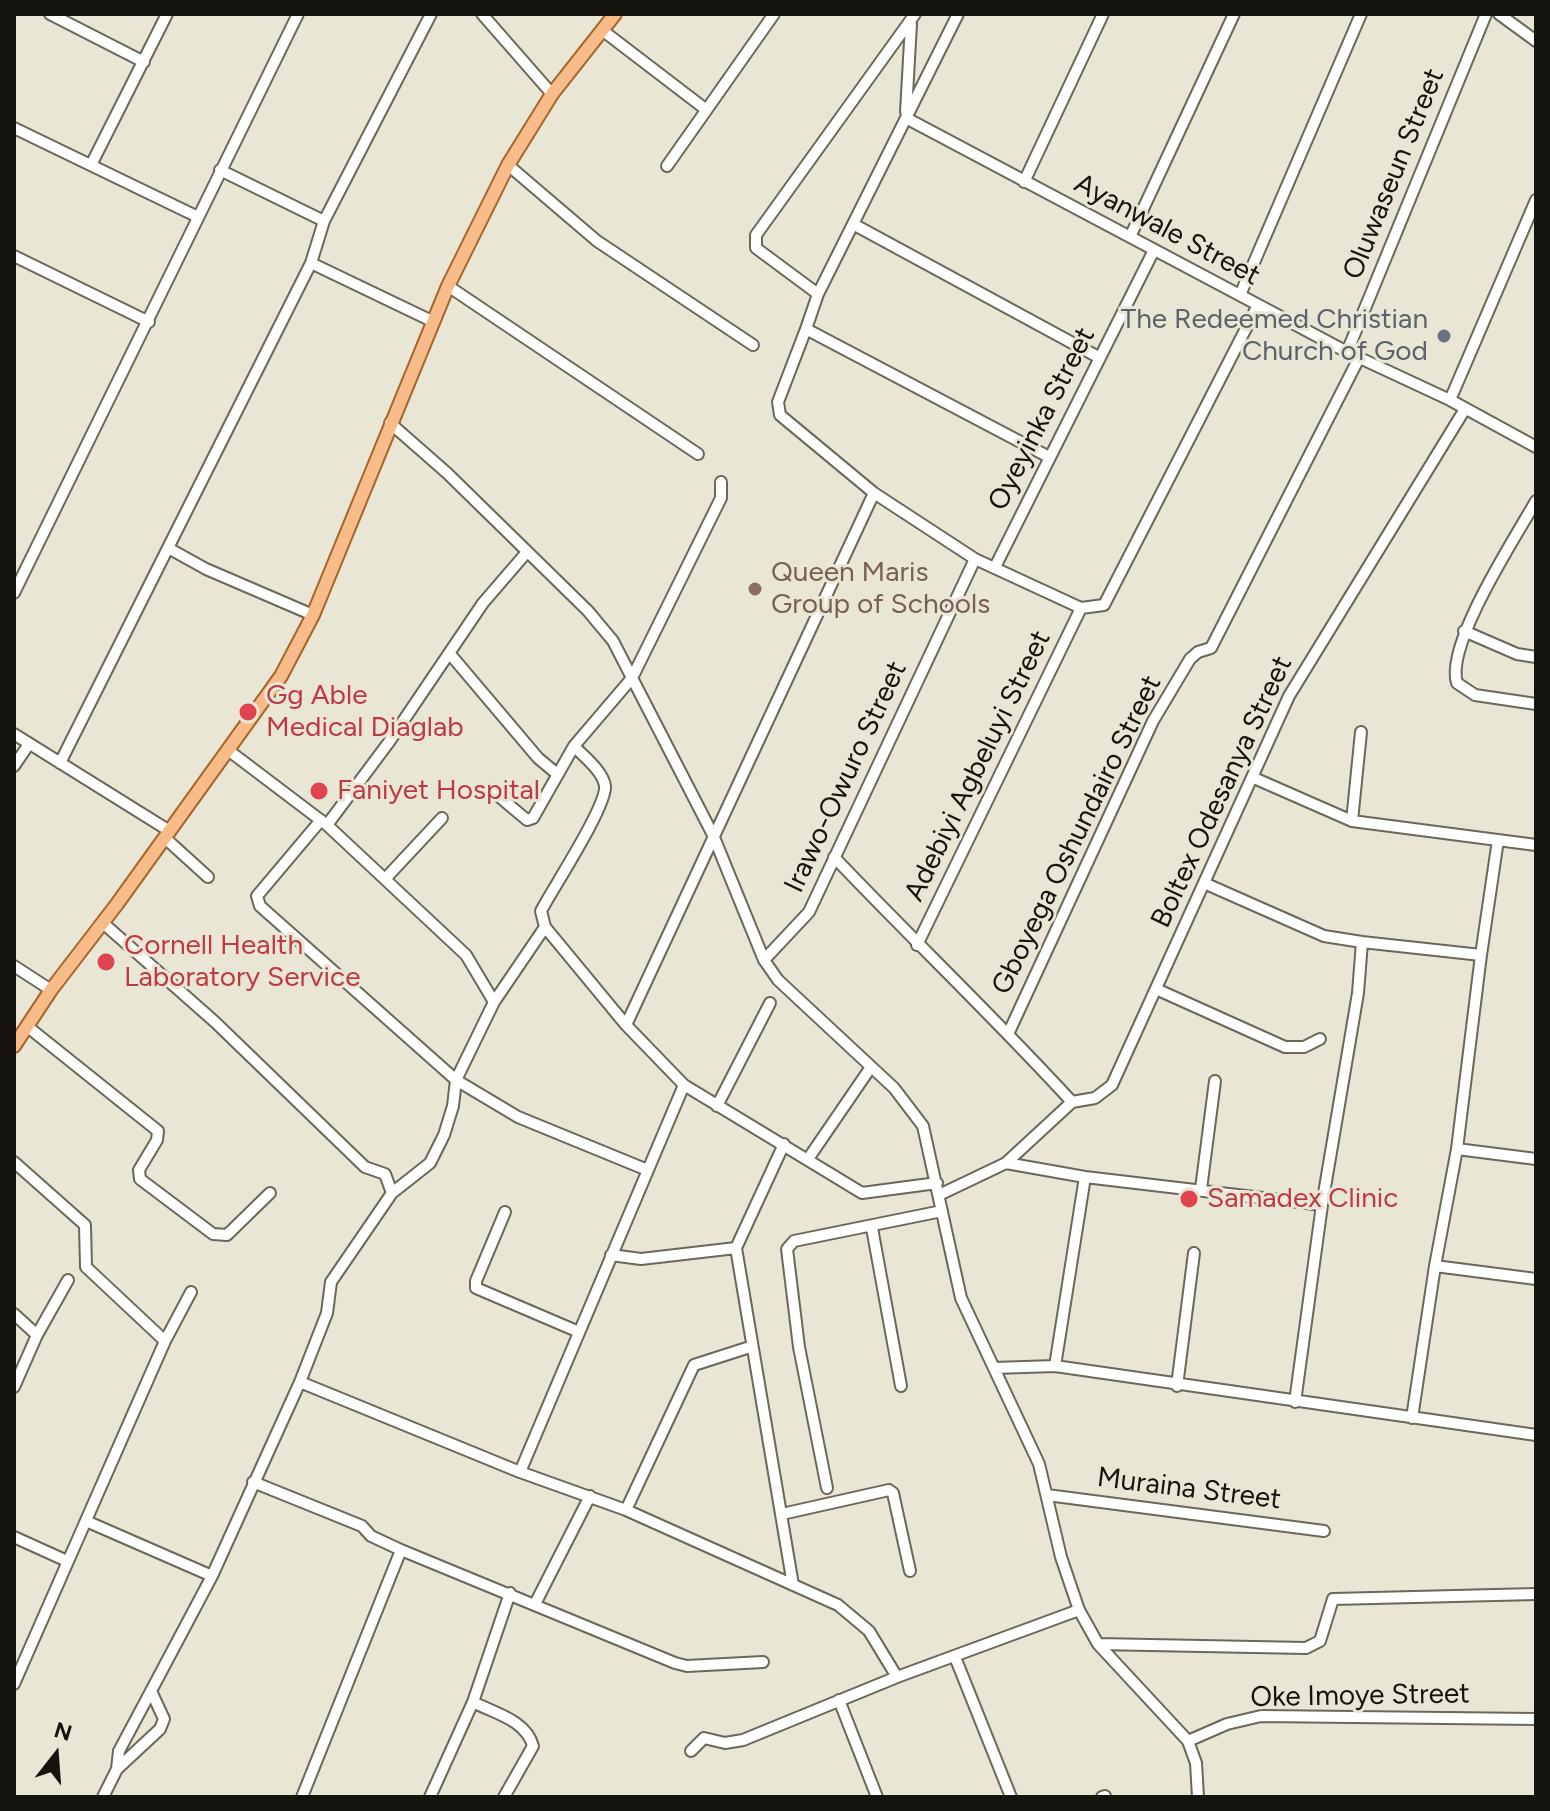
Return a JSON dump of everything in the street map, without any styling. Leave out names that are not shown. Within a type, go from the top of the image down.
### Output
[{"type":"main road","points":[[14,1046],[51,990],[281,676],[313,615],[448,286],[508,165],[552,94],[615,14]]},
{"type":"street","points":[[50,14],[144,62]]},
{"type":"street","points":[[91,165],[167,14]]},
{"type":"street","points":[[16,586],[149,322],[298,14]]},
{"type":"street","points":[[60,763],[311,263],[324,221],[431,14]]},
{"type":"street","points":[[482,14],[552,94]]},
{"type":"street","points":[[667,166],[704,108],[774,14]]},
{"type":"street","points":[[958,14],[818,294],[778,402],[780,415],[874,493],[975,559],[1081,608],[1104,605],[1258,305]]},
{"type":"street","points":[[1024,182],[1103,14]]},
{"type":"street","points":[[1130,237],[1234,14]]},
{"type":"street","points":[[1240,295],[1361,14]]},
{"type":"street","name":"Oluwaseun Street","points":[[1347,352],[1486,14]]},
{"type":"street","points":[[1499,14],[1536,41]]},
{"type":"street","points":[[906,118],[913,18]]},
{"type":"street","points":[[818,294],[756,248],[756,235],[913,18]]},
{"type":"street","points":[[602,30],[704,108]]},
{"type":"street","name":"Ayanwale Street","points":[[906,118],[1347,352],[1450,400],[1536,447]]},
{"type":"street","points":[[14,128],[198,217]]},
{"type":"street","points":[[508,165],[597,241],[753,345]]},
{"type":"street","points":[[220,170],[324,221]]},
{"type":"street","points":[[1450,400],[1536,200]]},
{"type":"street","points":[[853,224],[1100,358]]},
{"type":"street","name":"Oyeyinka Street","points":[[995,567],[1154,250]]},
{"type":"street","points":[[14,256],[149,322]]},
{"type":"street","points":[[311,263],[434,322]]},
{"type":"street","points":[[448,286],[698,454]]},
{"type":"street","points":[[806,329],[1049,457]]},
{"type":"street","name":"Gboyega Oshundairo Street","points":[[1009,1032],[1153,721],[1190,659],[1198,652],[1211,648],[1359,358]]},
{"type":"street","name":"Boltex Odesanya Street","points":[[1072,1102],[1095,1098],[1112,1085],[1289,696],[1465,409]]},
{"type":"street","points":[[390,423],[588,611],[613,641],[713,835],[764,960],[778,980],[910,1106],[923,1126],[961,1298],[1039,1464],[1061,1557],[1079,1610],[1098,1644],[1188,1741],[1196,1763],[1198,1797]]},
{"type":"street","points":[[490,789],[527,820],[538,813],[556,773],[574,746],[632,678],[721,498],[721,482]]},
{"type":"street","points":[[626,1025],[713,835],[785,690],[874,493]]},
{"type":"street","points":[[1536,501],[1464,631],[1454,665],[1457,683],[1475,695],[1536,704]]},
{"type":"street","points":[[170,549],[206,569],[313,615]]},
{"type":"street","points":[[527,552],[483,603],[450,654],[324,823],[257,896],[258,903],[456,1080],[508,1112],[645,1169]]},
{"type":"street","name":"Irawo-Owuro Street","points":[[764,960],[809,912],[975,559]]},
{"type":"street","name":"Adebiyi Agbeluyi Street","points":[[917,945],[1081,608]]},
{"type":"street","points":[[1464,631],[1517,654],[1536,657]]},
{"type":"street","points":[[450,654],[538,758],[556,773]]},
{"type":"street","points":[[1352,821],[1361,732]]},
{"type":"street","points":[[14,734],[166,834],[208,877]]},
{"type":"street","points":[[14,766],[29,744]]},
{"type":"street","points":[[574,746],[602,778],[605,792],[580,845],[541,911],[545,927],[626,1025],[684,1085],[867,1195],[938,1189],[1006,1163],[1072,1102],[1009,1032],[917,945],[834,857]]},
{"type":"street","points":[[228,750],[324,823],[466,955],[494,1002]]},
{"type":"street","points":[[1254,778],[1352,821],[1536,845]]},
{"type":"street","points":[[385,879],[442,818]]},
{"type":"street","points":[[1412,1418],[1457,1149],[1498,840]]},
{"type":"street","points":[[1204,883],[1324,936],[1481,955]]},
{"type":"street","points":[[103,923],[215,1022],[365,1167],[385,1174],[392,1193]]},
{"type":"street","points":[[103,1797],[117,1769],[119,1751],[212,1576],[300,1382],[327,1313],[331,1282],[392,1193],[430,1163],[449,1120],[456,1080],[494,1002],[545,927]]},
{"type":"street","points":[[1295,1402],[1322,1205],[1358,993],[1362,942]]},
{"type":"street","points":[[14,966],[51,990]]},
{"type":"street","points":[[1156,989],[1285,1047],[1304,1047],[1320,1039]]},
{"type":"street","points":[[717,1106],[770,1003]]},
{"type":"street","points":[[28,1027],[158,1131],[157,1140],[139,1170],[140,1179],[213,1234],[227,1235],[270,1193]]},
{"type":"street","points":[[808,1159],[871,1067]]},
{"type":"street","points":[[1201,1189],[1215,1081]]},
{"type":"street","points":[[520,1472],[645,1169],[684,1085]]},
{"type":"street","points":[[784,1144],[736,1248],[750,1347],[793,1585]]},
{"type":"street","points":[[1457,1149],[1536,1159]]},
{"type":"street","points":[[14,1162],[85,1225],[86,1267],[165,1341]]},
{"type":"street","points":[[1006,1163],[1085,1177],[1322,1205]]},
{"type":"street","points":[[1055,1366],[1085,1177]]},
{"type":"street","points":[[827,1488],[799,1347],[787,1249],[794,1241],[872,1228],[942,1211]]},
{"type":"street","points":[[505,1212],[476,1281],[476,1288],[579,1332]]},
{"type":"street","points":[[872,1228],[901,1386]]},
{"type":"street","points":[[611,1255],[641,1259],[736,1248]]},
{"type":"street","points":[[1177,1386],[1194,1253]]},
{"type":"street","points":[[1435,1266],[1536,1279]]},
{"type":"street","points":[[14,1387],[37,1335],[68,1280]]},
{"type":"street","points":[[14,1684],[165,1341],[191,1292]]},
{"type":"street","points":[[14,1314],[37,1335]]},
{"type":"street","points":[[626,1510],[694,1365],[750,1347]]},
{"type":"street","points":[[994,1368],[1055,1366],[1177,1386],[1536,1435]]},
{"type":"street","points":[[300,1382],[520,1472],[626,1510],[793,1585],[855,1617],[869,1631],[897,1677]]},
{"type":"street","points":[[253,1482],[362,1526],[371,1536],[401,1550],[675,1663],[687,1666],[763,1662]]},
{"type":"street","points":[[782,1514],[889,1490],[893,1493],[910,1571]]},
{"type":"street","name":"Muraina Street","points":[[1047,1495],[1324,1531]]},
{"type":"street","points":[[535,1604],[590,1496]]},
{"type":"street","points":[[86,1521],[212,1576]]},
{"type":"street","points":[[14,1537],[67,1561]]},
{"type":"street","points":[[302,1797],[401,1550]]},
{"type":"street","points":[[430,1797],[473,1702],[510,1593]]},
{"type":"street","points":[[1098,1644],[1306,1648],[1320,1641],[1333,1599],[1536,1594]]},
{"type":"street","points":[[691,1751],[704,1738],[733,1743],[897,1677],[1079,1610]]},
{"type":"street","points":[[955,1657],[1011,1797]]},
{"type":"street","points":[[117,1769],[160,1729],[164,1719],[151,1691]]},
{"type":"street","points":[[839,1700],[877,1797]]},
{"type":"street","points":[[473,1702],[523,1727],[530,1736],[533,1746],[504,1797]]},
{"type":"street","name":"Oke Imoye Street","points":[[1188,1741],[1227,1724],[1261,1716],[1536,1719]]},
{"type":"place","name":"The Redeemed Christian Church of God","points":[[1444,336]]},
{"type":"place","name":"Queen Maris Group of Schools","points":[[755,589]]},
{"type":"place","name":"Gg Able Medical Diaglab","points":[[248,712]]},
{"type":"place","name":"Faniyet Hospital","points":[[319,791]]},
{"type":"place","name":"Cornell Health Laboratory Service","points":[[106,962]]},
{"type":"place","name":"Samadex Clinic","points":[[1189,1199]]}]
